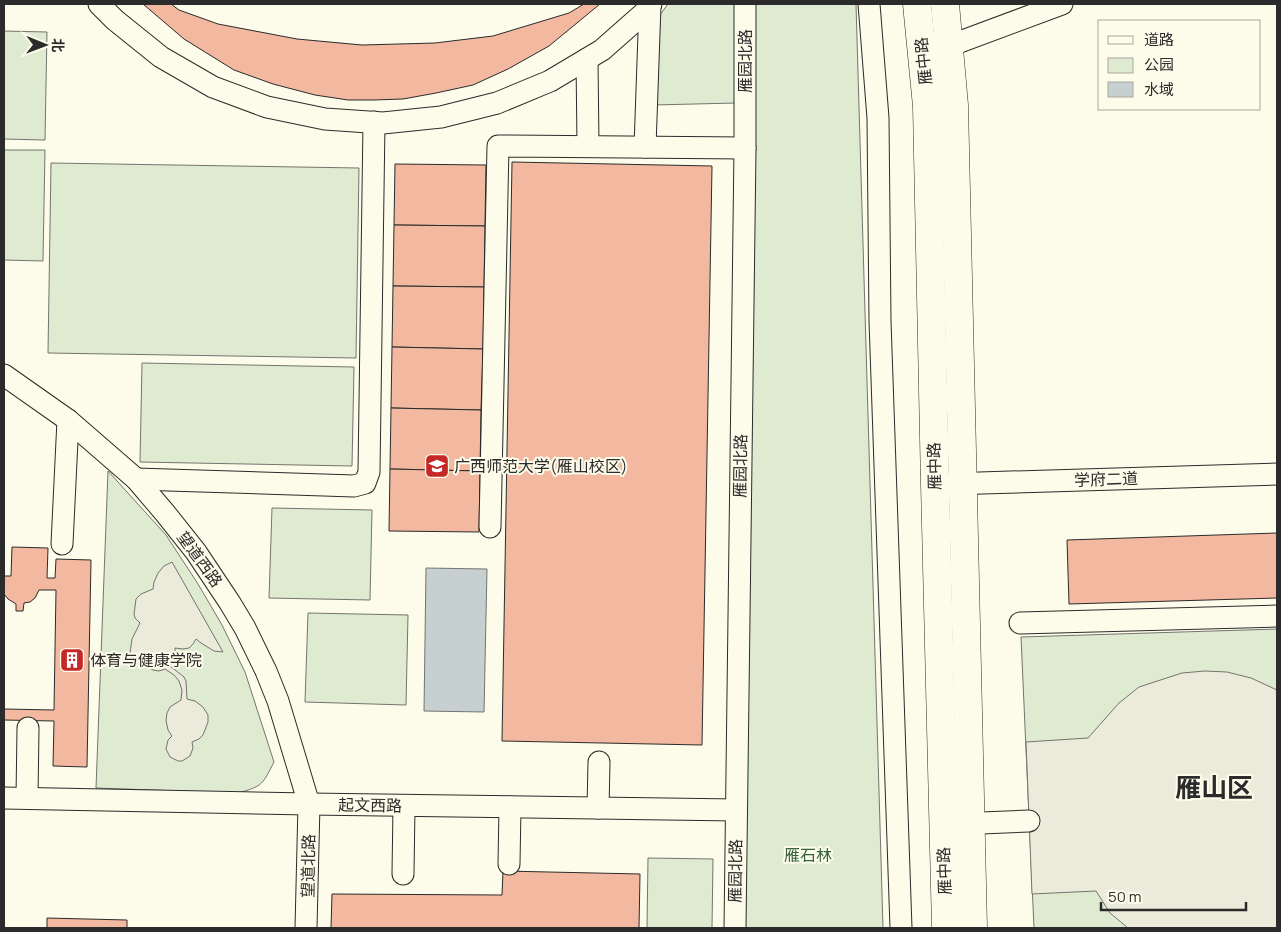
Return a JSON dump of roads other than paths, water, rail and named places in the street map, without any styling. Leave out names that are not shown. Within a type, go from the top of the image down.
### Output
[{"type":"main road","name":"雁中路","points":[[917,4],[927,106],[946,928]]},
{"type":"main road","name":"雁中路","points":[[945,4],[954,104],[973,928]]},
{"type":"street","points":[[99,4],[115,20],[160,56],[213,87],[266,107],[325,119],[374,122],[441,117],[497,103],[550,81],[602,50],[644,13],[651,4]]},
{"type":"street","points":[[645,147],[651,4]]},
{"type":"street","name":"雁园北路","points":[[735,928],[745,148],[745,4]]},
{"type":"street","points":[[869,4],[878,118],[880,321],[902,928]]},
{"type":"street","points":[[922,51],[949,46],[1062,4]]},
{"type":"street","points":[[587,59],[588,146]]},
{"type":"street","points":[[136,479],[354,486],[365,483],[369,472],[374,122]]},
{"type":"street","points":[[490,526],[498,146],[745,148]]},
{"type":"street","name":"望道西路","points":[[4,375],[68,420],[136,479],[196,552],[245,628],[266,671],[278,701],[309,804]]},
{"type":"street","points":[[62,544],[68,420]]},
{"type":"street","name":"学府二道","points":[[935,484],[1277,474]]},
{"type":"street","points":[[1020,623],[1277,616]]},
{"type":"street","points":[[27,798],[28,728]]},
{"type":"street","points":[[598,808],[599,762]]},
{"type":"street","name":"起文西路","points":[[4,798],[736,810]]},
{"type":"street","name":"望道北路","points":[[306,928],[309,804]]},
{"type":"street","points":[[403,874],[404,806]]},
{"type":"street","points":[[509,864],[510,807]]},
{"type":"street","points":[[943,824],[1029,821]]},
{"type":"water","points":[[426,568],[487,569],[484,712],[424,711]]},
{"type":"place","name":"广西师范大学(雁山校区)","points":[[437,466]]},
{"type":"place","name":"体育与健康学院","points":[[72,660]]},
{"type":"district","name":"雁山区","points":[[1214,787]]},
{"type":"park label","name":"雁石林","points":[[808,855]]}]
